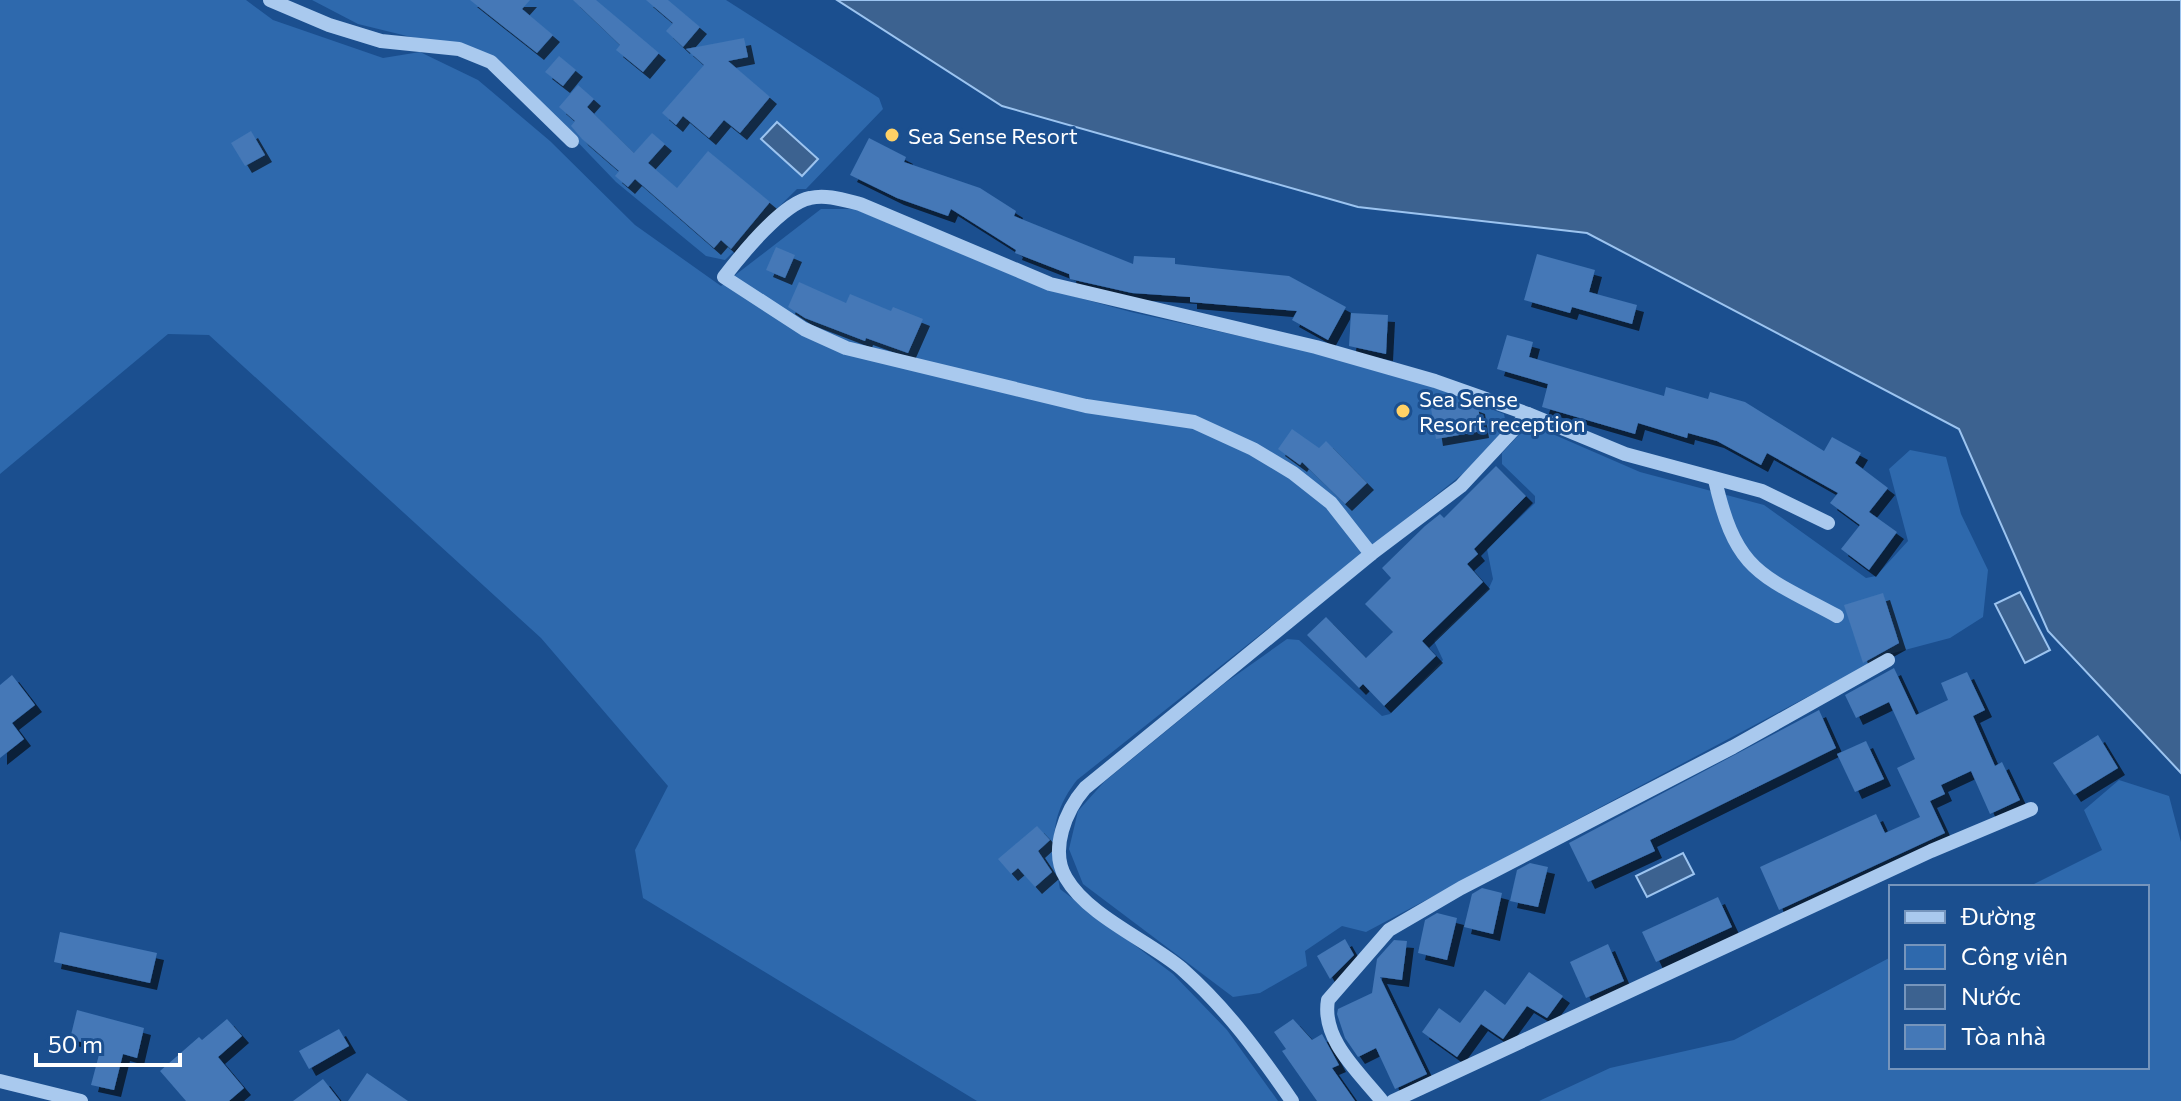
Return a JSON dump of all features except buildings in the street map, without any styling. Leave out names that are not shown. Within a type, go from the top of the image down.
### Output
[{"type":"street","points":[[270,0],[329,25],[381,41],[459,49],[491,62],[572,141]]},
{"type":"street","points":[[1371,554],[1331,503],[1293,473],[1253,449],[1194,422],[1086,406],[846,348],[804,329],[724,277],[757,235],[808,198],[834,198],[860,204],[1050,284],[1316,347],[1435,381],[1528,414],[1625,454],[1762,491],[1828,523]]},
{"type":"street","points":[[1292,1101],[1241,1028],[1181,969],[1078,894],[1064,876],[1060,853],[1070,805],[1085,788],[1371,554],[1478,471],[1528,414]]},
{"type":"street","points":[[1715,480],[1728,531],[1749,562],[1765,577],[1837,616]]},
{"type":"street","points":[[1382,1101],[1334,1040],[1327,1008],[1328,1000],[1362,965],[1375,941],[1461,888],[1733,747],[1888,660]]},
{"type":"street","points":[[1393,1101],[1902,864],[2031,809]]},
{"type":"street","points":[[0,1081],[81,1101]]},
{"type":"green space","points":[[0,0],[246,0],[273,20],[383,58],[420,52],[478,80],[550,141],[635,225],[721,286],[821,209],[855,209],[1043,288],[1131,312],[1312,352],[1433,387],[1504,414],[1507,428],[1479,461],[1077,780],[1057,819],[1054,845],[1060,889],[1173,974],[1227,1030],[1278,1101],[977,1101],[643,898],[635,850],[668,786],[541,638],[209,335],[168,334],[0,474]]},
{"type":"green space","points":[[312,0],[726,0],[879,98],[883,109],[806,189],[797,189],[725,260],[706,256],[616,182],[542,105],[468,51],[358,24]]},
{"type":"green space","points":[[1526,427],[1541,429],[1640,472],[1764,505],[1866,578],[1876,576],[1908,541],[1889,469],[1910,450],[1946,457],[1961,514],[1988,570],[1983,617],[1950,638],[1886,655],[1366,932],[1342,926],[1305,951],[1307,966],[1260,993],[1233,997],[1083,884],[1069,849],[1078,811],[1104,782],[1225,683],[1287,639],[1299,640],[1382,716],[1390,714],[1443,660],[1434,641],[1489,588],[1493,579],[1487,549],[1535,503],[1535,496],[1502,464],[1502,453]]},
{"type":"green space","points":[[2119,780],[2169,796],[2181,842],[2181,1101],[1539,1101],[1610,1068],[1734,1040],[1889,958],[1889,1069],[2149,1069],[2149,885],[2032,885],[2102,850],[2084,810]]},
{"type":"water","points":[[837,0],[2181,0],[2181,773],[2048,631],[1959,429],[1587,233],[1358,207],[1002,106]]},
{"type":"water","points":[[777,122],[818,159],[802,176],[761,139]]},
{"type":"water","points":[[2020,592],[2050,650],[2025,663],[1995,604]]},
{"type":"water","points":[[1683,853],[1694,874],[1647,897],[1636,876]]},
{"type":"place","name":"Sea Sense Resort","points":[[892,135]]},
{"type":"place","name":"Sea Sense Resort reception","points":[[1403,411]]}]
